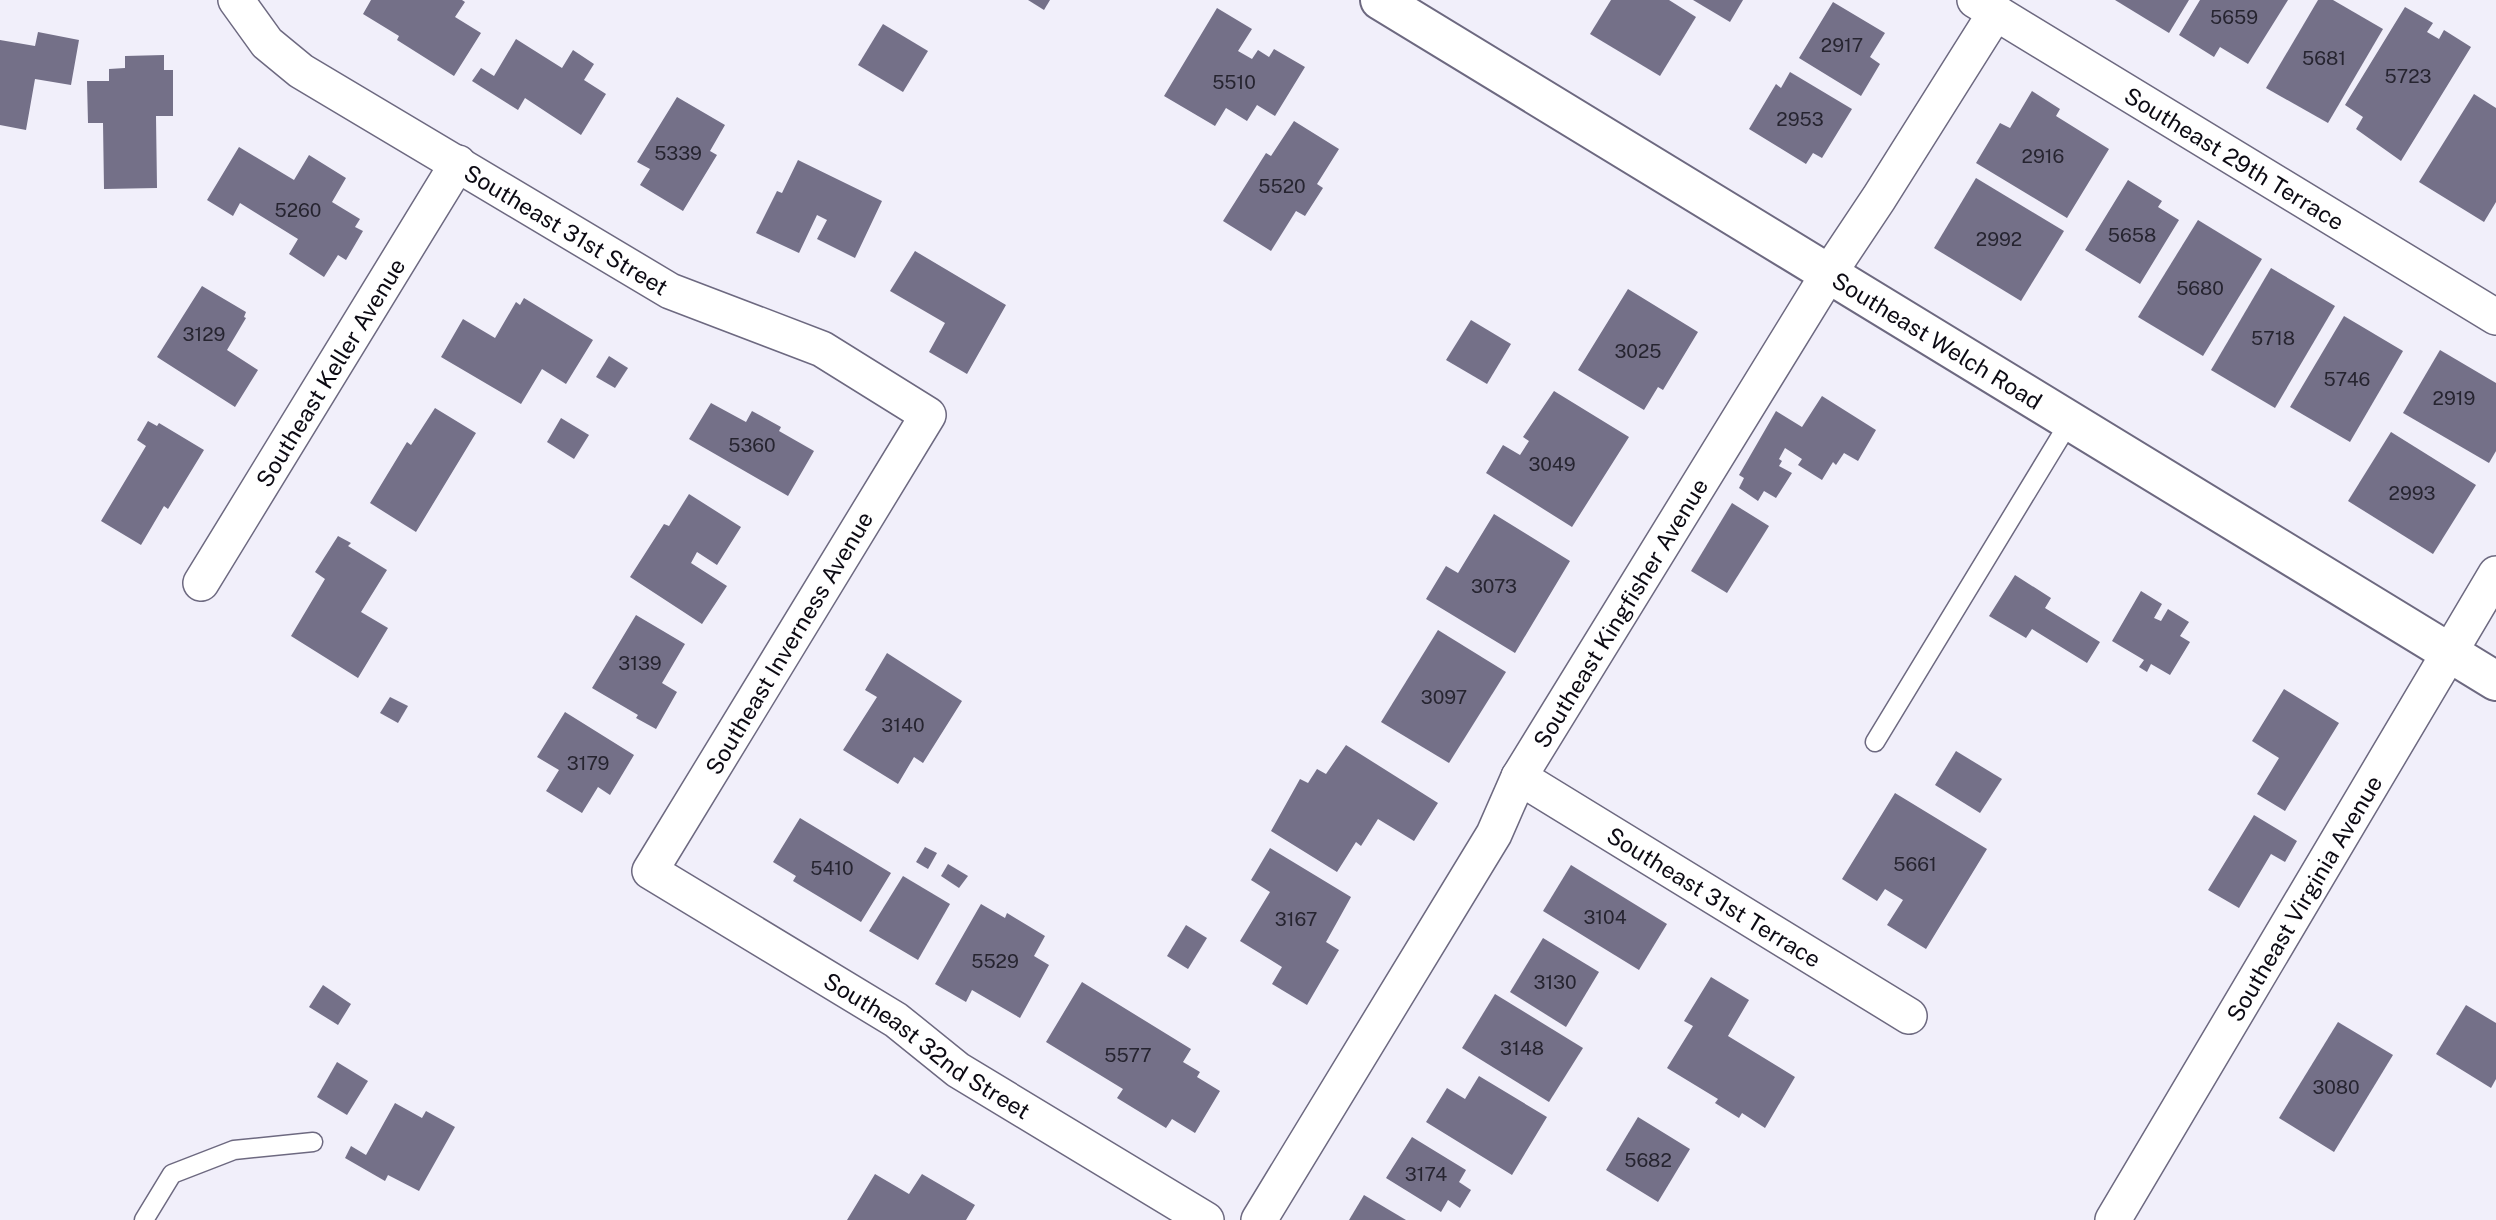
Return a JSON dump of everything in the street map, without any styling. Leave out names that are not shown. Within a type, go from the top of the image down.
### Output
[{"type":"street","name":"Southeast 31st Street","points":[[236,0],[267,43],[301,71],[670,291],[822,349],[928,415]]},
{"type":"street","name":"Southeast Welch Road","points":[[1380,0],[2496,681]]},
{"type":"street","name":"Southeast Kingfisher Avenue","points":[[1259,1220],[1494,834],[1519,777],[1829,274],[1879,198],[1986,6]]},
{"type":"street","name":"Southeast 29th Terrace","points":[[1986,6],[2496,317]]},
{"type":"street","name":"Southeast Keller Avenue","points":[[201,583],[458,163]]},
{"type":"street","name":"Southeast Inverness Avenue","points":[[650,871],[928,415]]},
{"type":"street","name":"Southeast Virginia Avenue","points":[[2113,1220],[2496,574]]},
{"type":"street","name":"Southeast 31st Terrace","points":[[1519,777],[1909,1016]]},
{"type":"street","name":"Southeast 32nd Street","points":[[650,871],[896,1020],[958,1070],[1206,1220]]},
{"type":"lane","points":[[1875,741],[2070,421]]},
{"type":"lane","points":[[144,1220],[172,1174],[234,1150],[313,1142]]},
{"type":"building","points":[[371,0],[462,0],[465,2],[455,17],[481,33],[454,76],[397,40],[399,36],[363,14]]},
{"type":"building","points":[[1028,0],[1050,0],[1044,10]]},
{"type":"building","points":[[1611,0],[1669,0],[1696,17],[1660,76],[1590,34]]},
{"type":"building","points":[[1693,0],[1743,0],[1730,22]]},
{"type":"building","points":[[2115,0],[2189,0],[2169,33]]},
{"type":"building","points":[[2200,0],[2288,0],[2248,64],[2220,47],[2214,57],[2179,35]]},
{"type":"building","points":[[2318,0],[2333,0],[2383,29],[2328,123],[2266,88]]},
{"type":"building","points":[[1833,2],[1885,33],[1870,57],[1880,64],[1861,96],[1799,58]]},
{"type":"building","points":[[2405,7],[2433,23],[2427,32],[2439,39],[2444,30],[2471,47],[2401,161],[2356,129],[2363,117],[2345,105]]},
{"type":"building","points":[[1217,8],[1252,29],[1238,51],[1252,59],[1258,50],[1269,57],[1274,49],[1305,67],[1275,116],[1257,105],[1247,121],[1226,108],[1215,126],[1164,96]]},
{"type":"building","points":[[883,24],[928,51],[903,92],[858,65]]},
{"type":"building","points":[[38,32],[79,40],[71,85],[35,79],[26,130],[0,125],[0,40],[35,46]]},
{"type":"building","points":[[516,39],[562,68],[573,50],[594,64],[584,80],[606,94],[581,135],[525,98],[518,110],[472,81],[481,68],[494,76]]},
{"type":"building","points":[[164,55],[164,70],[173,70],[173,116],[156,116],[157,188],[104,189],[103,123],[88,123],[87,81],[109,81],[109,69],[125,68],[125,56]]},
{"type":"building","points":[[1790,72],[1852,109],[1822,158],[1813,153],[1806,164],[1749,129],[1776,84],[1781,88]]},
{"type":"building","points":[[2032,91],[2060,109],[2056,116],[2109,149],[2067,218],[1976,163],[2000,123],[2010,128]]},
{"type":"building","points":[[2474,94],[2496,108],[2496,202],[2484,222],[2419,182]]},
{"type":"building","points":[[677,97],[725,125],[710,151],[717,155],[683,211],[640,185],[650,169],[637,162]]},
{"type":"building","points":[[1294,121],[1339,149],[1317,184],[1323,188],[1305,216],[1296,211],[1271,251],[1223,221],[1266,153],[1271,156]]},
{"type":"building","points":[[239,147],[294,180],[309,155],[346,178],[332,202],[360,219],[355,227],[363,231],[346,260],[338,255],[324,277],[289,254],[298,239],[240,203],[233,216],[207,200]]},
{"type":"building","points":[[798,160],[882,201],[855,258],[817,239],[827,220],[817,215],[799,253],[756,233],[777,191],[782,193]]},
{"type":"building","points":[[1976,178],[2064,231],[2021,301],[1934,248]]},
{"type":"building","points":[[2128,180],[2162,201],[2158,207],[2179,220],[2140,284],[2085,250]]},
{"type":"building","points":[[2198,220],[2262,259],[2203,356],[2138,317]]},
{"type":"building","points":[[915,251],[1006,305],[967,374],[929,352],[945,323],[890,291]]},
{"type":"building","points":[[2271,268],[2335,306],[2275,408],[2211,370]]},
{"type":"building","points":[[202,286],[246,312],[246,318],[227,350],[258,370],[235,407],[157,357]]},
{"type":"building","points":[[1628,289],[1698,332],[1663,390],[1658,387],[1644,410],[1578,370]]},
{"type":"building","points":[[524,298],[593,340],[566,384],[542,369],[521,404],[441,357],[463,319],[495,338],[516,302],[520,305]]},
{"type":"building","points":[[2344,316],[2403,351],[2350,442],[2290,407]]},
{"type":"building","points":[[1471,320],[1511,344],[1487,384],[1446,360]]},
{"type":"building","points":[[2440,350],[2496,383],[2496,451],[2489,463],[2403,413]]},
{"type":"building","points":[[609,356],[628,368],[615,388],[596,377]]},
{"type":"building","points":[[1554,391],[1629,437],[1572,527],[1486,473],[1503,445],[1520,455],[1529,441],[1523,437]]},
{"type":"building","points":[[1822,396],[1876,430],[1858,461],[1844,453],[1836,465],[1833,462],[1822,480],[1798,465],[1802,459],[1785,448],[1779,459],[1782,461],[1779,466],[1792,473],[1776,498],[1764,491],[1758,501],[1739,488],[1744,478],[1739,475],[1776,411],[1802,427]]},
{"type":"building","points":[[711,403],[746,422],[752,411],[781,427],[779,431],[814,451],[788,496],[689,439]]},
{"type":"building","points":[[435,408],[476,433],[416,532],[370,503],[407,442],[411,445]]},
{"type":"building","points":[[561,418],[589,435],[574,459],[547,442]]},
{"type":"building","points":[[148,421],[157,426],[159,423],[204,450],[168,509],[164,506],[141,545],[101,521],[146,446],[137,440]]},
{"type":"building","points":[[2391,432],[2476,485],[2433,554],[2348,501]]},
{"type":"building","points":[[689,494],[741,527],[717,565],[697,552],[691,563],[727,586],[702,624],[630,577],[664,524],[669,526]]},
{"type":"building","points":[[1732,503],[1769,526],[1727,593],[1691,571]]},
{"type":"building","points":[[1494,514],[1570,561],[1515,653],[1426,599],[1446,566],[1458,573]]},
{"type":"building","points":[[338,536],[351,543],[348,546],[387,570],[361,612],[388,628],[358,678],[291,636],[325,579],[315,572]]},
{"type":"building","points":[[2015,575],[2051,598],[2045,608],[2100,642],[2087,663],[2032,629],[2026,638],[1989,616]]},
{"type":"building","points":[[2141,591],[2162,604],[2154,618],[2161,621],[2168,609],[2189,622],[2180,636],[2190,642],[2170,675],[2151,664],[2147,672],[2139,667],[2144,660],[2112,641]]},
{"type":"building","points":[[636,615],[685,644],[662,683],[677,692],[656,729],[592,688]]},
{"type":"building","points":[[1438,630],[1506,672],[1449,763],[1381,722]]},
{"type":"building","points":[[887,653],[962,701],[923,763],[914,757],[898,784],[843,750],[877,697],[865,690]]},
{"type":"building","points":[[2284,689],[2339,723],[2285,811],[2257,794],[2279,758],[2252,741]]},
{"type":"building","points":[[390,697],[408,706],[398,723],[380,713]]},
{"type":"building","points":[[565,712],[634,755],[610,795],[598,787],[582,813],[546,791],[559,770],[537,757]]},
{"type":"building","points":[[1346,745],[1438,803],[1414,841],[1378,819],[1361,846],[1356,842],[1337,872],[1271,831],[1300,779],[1308,783],[1317,769],[1326,774]]},
{"type":"building","points":[[1956,751],[2002,779],[1980,813],[1935,785]]},
{"type":"building","points":[[1895,793],[1987,849],[1926,949],[1887,925],[1903,900],[1885,889],[1877,901],[1842,879]]},
{"type":"building","points":[[2254,815],[2297,841],[2285,862],[2271,854],[2239,908],[2208,890]]},
{"type":"building","points":[[800,818],[891,873],[861,922],[793,881],[796,876],[773,862]]},
{"type":"building","points":[[925,847],[937,853],[928,869],[916,862]]},
{"type":"building","points":[[1270,848],[1351,897],[1326,942],[1339,950],[1307,1005],[1272,984],[1282,967],[1240,941],[1270,892],[1251,880]]},
{"type":"building","points":[[948,864],[968,876],[959,888],[941,876]]},
{"type":"building","points":[[1571,865],[1667,924],[1639,970],[1543,911]]},
{"type":"building","points":[[903,876],[950,904],[918,960],[869,931]]},
{"type":"building","points":[[981,904],[1005,918],[1007,913],[1045,936],[1034,956],[1049,965],[1020,1018],[972,990],[966,1002],[935,984]]},
{"type":"building","points":[[1186,925],[1207,938],[1188,969],[1167,956]]},
{"type":"building","points":[[1543,938],[1599,972],[1566,1027],[1510,992]]},
{"type":"building","points":[[1711,977],[1749,1000],[1728,1036],[1795,1077],[1765,1128],[1742,1113],[1739,1118],[1715,1103],[1718,1099],[1667,1068],[1693,1026],[1684,1021]]},
{"type":"building","points":[[1082,982],[1191,1049],[1183,1062],[1200,1072],[1197,1077],[1220,1091],[1195,1133],[1172,1119],[1166,1128],[1117,1098],[1123,1089],[1046,1042]]},
{"type":"building","points":[[323,985],[351,1004],[338,1025],[309,1007]]},
{"type":"building","points":[[1495,994],[1583,1048],[1549,1102],[1462,1048]]},
{"type":"building","points":[[2466,1005],[2496,1023],[2496,1079],[2491,1088],[2436,1054]]},
{"type":"building","points":[[2338,1022],[2393,1055],[2334,1152],[2279,1118]]},
{"type":"building","points":[[337,1062],[368,1081],[347,1115],[317,1097]]},
{"type":"building","points":[[1479,1076],[1547,1117],[1512,1175],[1426,1122],[1447,1088],[1465,1099]]},
{"type":"building","points":[[395,1103],[422,1118],[426,1111],[455,1127],[419,1191],[388,1175],[385,1181],[345,1158],[351,1146],[366,1155]]},
{"type":"building","points":[[1638,1117],[1690,1149],[1658,1202],[1606,1170]]},
{"type":"building","points":[[1412,1137],[1466,1170],[1459,1182],[1471,1190],[1460,1208],[1448,1200],[1441,1212],[1386,1178]]},
{"type":"building","points":[[875,1174],[909,1194],[922,1174],[975,1205],[966,1220],[847,1220]]},
{"type":"building","points":[[1364,1195],[1406,1220],[1349,1220]]}]
